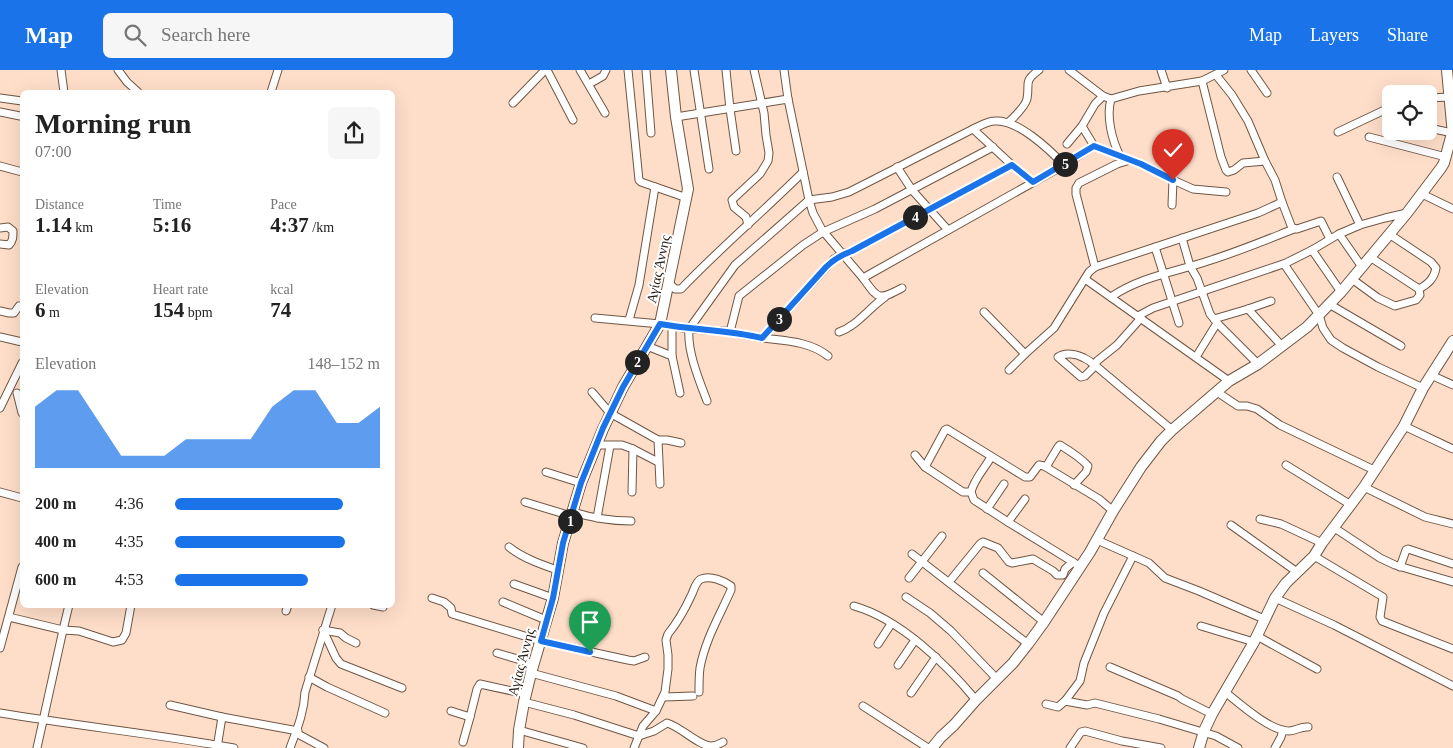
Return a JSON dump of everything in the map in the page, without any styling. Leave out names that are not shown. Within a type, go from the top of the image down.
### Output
[{"type":"street","points":[[61,70],[64,90]]},
{"type":"street","points":[[118,70],[136,90]]},
{"type":"street","points":[[272,90],[278,70]]},
{"type":"street","points":[[513,103],[546,70],[573,120]]},
{"type":"street","points":[[580,70],[605,113]]},
{"type":"street","points":[[589,84],[603,76],[606,70]]},
{"type":"street","points":[[628,70],[638,177],[641,182],[687,198]]},
{"type":"street","points":[[646,70],[651,133]]},
{"type":"street","name":"Αγίας Άννης","points":[[518,748],[519,730],[525,698],[553,598],[563,543],[581,483],[610,413],[635,365],[660,324],[669,284],[687,198],[688,181],[676,117],[670,70]]},
{"type":"street","points":[[694,70],[709,169]]},
{"type":"street","points":[[726,70],[736,151]]},
{"type":"street","points":[[748,225],[746,217],[734,207],[732,202],[760,174],[768,161],[770,153],[754,70]]},
{"type":"street","points":[[1009,122],[1026,103],[1028,82],[1040,70]]},
{"type":"street","points":[[1069,70],[1103,96],[1111,99],[1202,81],[1224,70]]},
{"type":"street","points":[[1161,70],[1167,88]]},
{"type":"street","points":[[1251,70],[1267,93]]},
{"type":"street","points":[[932,748],[1013,663],[1028,644],[1044,622],[1077,564],[1097,540],[1113,511],[1151,452],[1172,430],[1229,381],[1258,364],[1307,327],[1341,292],[1422,194],[1441,168],[1453,134],[1447,70]]},
{"type":"street","points":[[785,71],[788,99],[803,172],[816,221],[823,232],[877,295],[885,297]]},
{"type":"street","points":[[1216,75],[1232,95],[1248,121],[1275,180],[1292,228],[1294,229]]},
{"type":"street","points":[[1202,81],[1226,170],[1228,172],[1234,170],[1243,163],[1266,161]]},
{"type":"street","points":[[1067,144],[1082,126],[1095,104],[1103,96]]},
{"type":"street","points":[[1437,98],[1450,97]]},
{"type":"street","points":[[0,98],[20,101]]},
{"type":"street","points":[[676,117],[788,99]]},
{"type":"street","points":[[1111,99],[1109,112],[1111,130],[1120,156]]},
{"type":"street","points":[[1338,132],[1382,111]]},
{"type":"street","points":[[0,112],[20,116]]},
{"type":"street","points":[[707,401],[692,353],[689,329],[736,265],[809,200],[832,197],[849,192],[897,166],[992,120],[1009,122],[1043,145],[1064,165]]},
{"type":"street","points":[[1082,126],[1094,146],[1141,164],[1192,190],[1226,192]]},
{"type":"street","points":[[973,129],[1033,182]]},
{"type":"street","points":[[1437,130],[1453,134]]},
{"type":"street","points":[[1369,137],[1446,156]]},
{"type":"street","points":[[863,278],[979,214],[1094,146]]},
{"type":"street","points":[[730,332],[739,296],[803,245],[823,232],[875,209],[993,147]]},
{"type":"street","points":[[1095,267],[1078,205],[1076,188],[1079,182],[1130,160]]},
{"type":"street","points":[[762,338],[834,259],[1012,165]]},
{"type":"street","points":[[0,166],[20,171]]},
{"type":"street","points":[[897,166],[912,190],[948,230]]},
{"type":"street","points":[[669,284],[675,289],[681,289],[775,201],[803,172]]},
{"type":"street","points":[[1337,177],[1360,225]]},
{"type":"street","points":[[1172,205],[1173,180]]},
{"type":"street","points":[[629,320],[639,284],[655,188]]},
{"type":"street","points":[[1422,194],[1453,209]]},
{"type":"street","points":[[1009,370],[1054,328],[1089,272],[1095,267],[1258,213],[1282,202]]},
{"type":"street","points":[[1172,430],[1095,366],[1083,357],[1063,354],[1058,356],[1081,377],[1085,376],[1095,366],[1101,357],[1122,340],[1140,317],[1153,308],[1284,264],[1339,234],[1360,225],[1407,213]]},
{"type":"street","points":[[1111,297],[1129,286],[1208,261],[1320,220],[1330,239]]},
{"type":"street","points":[[0,228],[8,227],[12,231],[13,237],[9,245],[0,244]]},
{"type":"street","points":[[1339,234],[1362,266]]},
{"type":"street","points":[[1389,234],[1431,262],[1436,268],[1431,281],[1418,289]]},
{"type":"street","points":[[1182,238],[1190,266],[1197,278],[1210,314],[1258,364]]},
{"type":"street","points":[[1155,247],[1179,323]]},
{"type":"street","points":[[1312,250],[1341,292]]},
{"type":"street","points":[[1352,279],[1378,298],[1395,306],[1416,300],[1420,294],[1418,289],[1370,257]]},
{"type":"street","points":[[1284,264],[1319,315],[1323,328],[1331,340],[1378,367],[1423,388]]},
{"type":"street","points":[[1086,278],[1229,381]]},
{"type":"street","points":[[839,332],[851,327],[885,297],[902,288]]},
{"type":"street","points":[[1196,357],[1216,321],[1271,300]]},
{"type":"street","points":[[1329,304],[1401,346]]},
{"type":"street","points":[[0,311],[9,314],[14,313],[19,306]]},
{"type":"street","points":[[1248,309],[1282,346]]},
{"type":"street","points":[[984,312],[1025,354]]},
{"type":"street","points":[[595,318],[629,320],[689,329],[730,332],[808,345],[828,356]]},
{"type":"street","points":[[672,326],[672,356],[680,393]]},
{"type":"street","points":[[0,337],[20,342]]},
{"type":"street","points":[[1199,748],[1212,714],[1256,639],[1264,619],[1281,588],[1314,556],[1333,527],[1364,487],[1404,426],[1431,375],[1450,354],[1453,341]]},
{"type":"street","points":[[647,346],[672,356]]},
{"type":"street","points":[[0,408],[20,367]]},
{"type":"street","points":[[1431,375],[1453,385]]},
{"type":"street","points":[[8,392],[20,393]]},
{"type":"street","points":[[592,392],[610,413],[658,440],[681,443]]},
{"type":"street","points":[[1217,392],[1238,406],[1247,406],[1256,410],[1280,425],[1374,470]]},
{"type":"street","points":[[1404,426],[1453,449]]},
{"type":"street","points":[[925,467],[947,429],[1025,477],[1030,477],[1039,465],[1046,467],[1098,499],[1113,511]]},
{"type":"street","points":[[658,440],[660,484]]},
{"type":"street","points":[[596,445],[622,445],[658,462]]},
{"type":"street","points":[[596,518],[610,446]]},
{"type":"street","points":[[1046,467],[1058,447],[1065,448],[1088,466],[1086,472],[1074,485]]},
{"type":"street","points":[[632,492],[633,449]]},
{"type":"street","points":[[915,455],[925,467],[963,492],[971,492]]},
{"type":"street","points":[[991,457],[974,484],[971,492],[974,500],[1077,564]]},
{"type":"street","points":[[1286,466],[1351,505]]},
{"type":"street","points":[[546,472],[581,483]]},
{"type":"street","points":[[987,508],[1004,484]]},
{"type":"street","points":[[1364,487],[1424,517],[1453,524]]},
{"type":"street","points":[[0,492],[20,497]]},
{"type":"street","points":[[1008,522],[1025,499]]},
{"type":"street","points":[[525,502],[572,514],[614,521],[631,521]]},
{"type":"street","points":[[1260,519],[1281,524],[1322,543]]},
{"type":"street","points":[[1231,525],[1297,572]]},
{"type":"street","points":[[1333,527],[1380,558],[1400,567],[1453,582]]},
{"type":"street","points":[[909,578],[942,536]]},
{"type":"street","points":[[1097,540],[1149,563],[1165,578],[1198,590],[1264,619]]},
{"type":"street","points":[[949,582],[983,542],[998,548],[1012,563],[1031,559],[1036,560],[1057,575],[1063,575],[1065,569],[1077,564]]},
{"type":"street","points":[[509,547],[535,562],[557,570]]},
{"type":"street","points":[[1400,567],[1408,549],[1453,564]]},
{"type":"street","points":[[912,554],[1028,644]]},
{"type":"street","points":[[1046,704],[1058,707],[1066,701],[1080,681],[1084,663],[1099,626],[1133,556]]},
{"type":"street","points":[[1314,556],[1383,597],[1380,617],[1382,621],[1453,649]]},
{"type":"street","points":[[983,573],[1044,622]]},
{"type":"street","points":[[0,648],[20,576]]},
{"type":"street","points":[[634,748],[643,726],[656,711],[664,696],[668,669],[666,637],[700,580],[705,578],[716,579],[732,586],[703,656],[696,694],[664,696]]},
{"type":"street","points":[[514,584],[553,598]]},
{"type":"street","points":[[906,597],[930,613],[950,631],[997,679]]},
{"type":"street","points":[[432,598],[444,602],[451,608],[452,614],[541,641],[628,660],[638,660],[645,657]]},
{"type":"street","points":[[1275,598],[1334,625],[1453,686]]},
{"type":"street","points":[[503,602],[546,620]]},
{"type":"street","points":[[854,606],[868,610],[915,640],[936,657],[976,700]]},
{"type":"street","points":[[37,748],[68,608]]},
{"type":"street","points":[[9,617],[79,632],[113,642],[122,640],[126,633],[130,608]]},
{"type":"street","points":[[290,748],[297,732],[304,707],[305,692],[331,608]]},
{"type":"street","points":[[878,644],[891,624]]},
{"type":"street","points":[[1201,626],[1256,639],[1317,669]]},
{"type":"street","points":[[323,630],[340,633],[356,643]]},
{"type":"street","points":[[323,630],[338,662],[402,688]]},
{"type":"street","points":[[898,665],[915,640]]},
{"type":"street","points":[[497,653],[532,669],[656,711]]},
{"type":"street","points":[[911,693],[936,657]]},
{"type":"street","points":[[1110,667],[1178,696],[1212,714]]},
{"type":"street","points":[[310,677],[327,687],[385,713]]},
{"type":"street","points":[[463,742],[480,684],[639,736],[654,732],[667,723],[708,746],[714,746],[722,742]]},
{"type":"street","points":[[1225,692],[1269,725],[1288,731],[1308,727]]},
{"type":"street","points":[[1066,701],[1087,705],[1095,703],[1204,731],[1238,748]]},
{"type":"street","points":[[170,705],[297,732],[324,748]]},
{"type":"street","points":[[863,706],[928,748]]},
{"type":"street","points":[[451,712],[470,717]]},
{"type":"street","points":[[0,713],[234,748]]},
{"type":"street","points":[[217,746],[222,717]]},
{"type":"street","points":[[519,730],[583,748]]},
{"type":"street","points":[[1275,748],[1283,730]]},
{"type":"street","points":[[1070,748],[1081,732],[1084,731],[1161,748]]},
{"type":"route","points":[[590,652],[541,641],[553,598],[559,558],[581,483],[603,428],[623,387],[660,324],[689,329],[748,334],[762,338],[834,259],[1012,165],[1033,182],[1094,146],[1141,164],[1173,180]]}]
